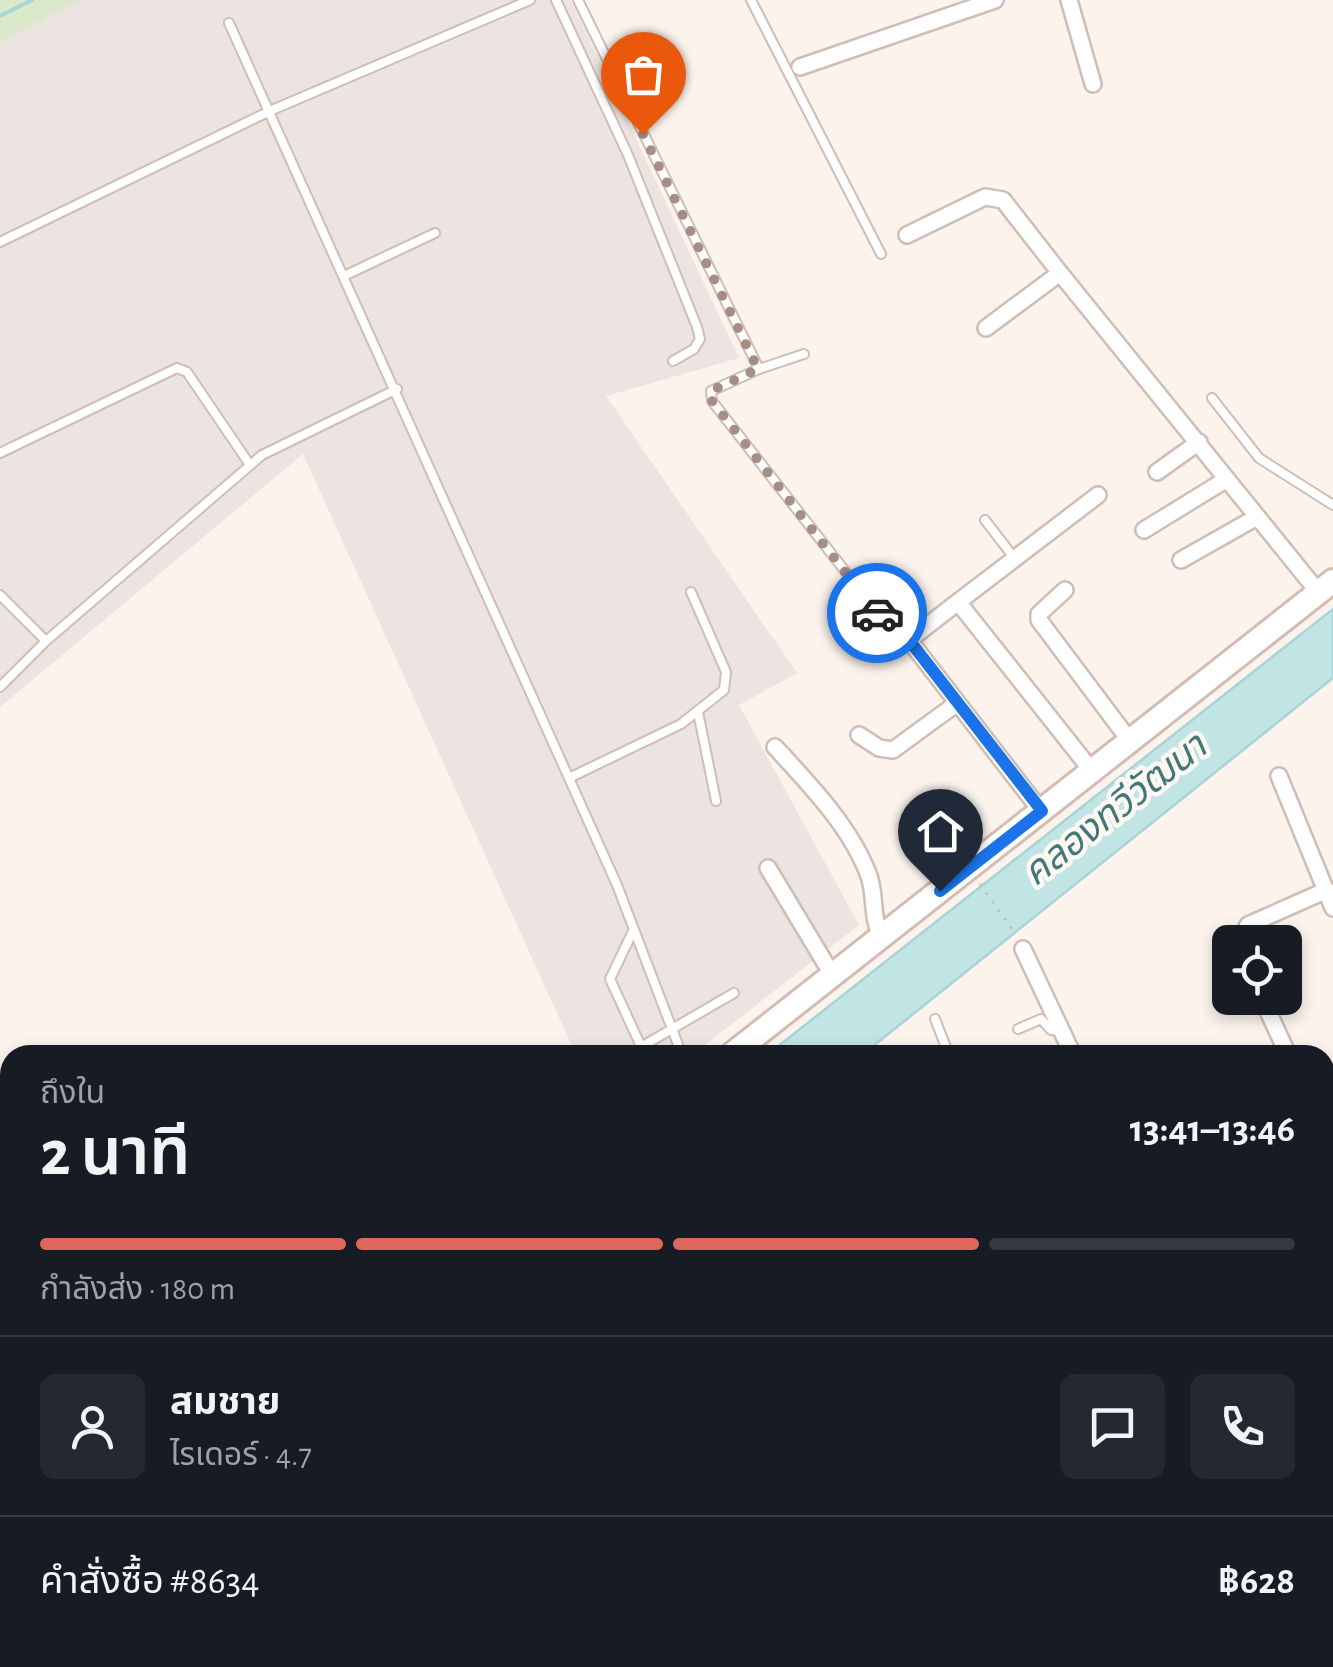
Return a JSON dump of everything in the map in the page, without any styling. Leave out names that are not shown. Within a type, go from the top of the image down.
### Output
[{"type":"main road","points":[[745,1045],[1326,587]]},
{"type":"street","points":[[800,67],[995,0]]},
{"type":"street","points":[[1070,0],[1093,84]]},
{"type":"street","points":[[907,234],[992,196],[1003,200],[1257,517],[1326,587]]},
{"type":"street","points":[[986,328],[1060,273]]},
{"type":"street","points":[[1156,472],[1199,442]]},
{"type":"street","points":[[1144,530],[1228,479]]},
{"type":"street","points":[[1042,811],[909,640],[1098,495]]},
{"type":"street","points":[[1181,560],[1257,517]]},
{"type":"street","points":[[1065,590],[1039,614],[1039,620],[1130,741]]},
{"type":"street","points":[[958,602],[1092,771]]},
{"type":"street","points":[[859,735],[879,748],[893,750],[956,704]]},
{"type":"street","points":[[774,747],[850,841],[868,872],[872,919],[881,938]]},
{"type":"street","points":[[1279,776],[1333,908]]},
{"type":"street","points":[[768,868],[832,976]]},
{"type":"street","points":[[1248,925],[1326,890]]},
{"type":"street","points":[[1022,945],[1068,1045]]},
{"type":"street","points":[[1270,1015],[1283,1045]]},
{"type":"lane","points":[[0,242],[272,110],[530,0]]},
{"type":"lane","points":[[556,0],[628,155],[697,327],[700,339],[694,349],[673,361]]},
{"type":"lane","points":[[578,0],[758,369]]},
{"type":"lane","points":[[752,0],[881,254]]},
{"type":"lane","points":[[229,23],[272,110],[569,778],[635,928],[680,1045]]},
{"type":"lane","points":[[346,275],[435,233]]},
{"type":"lane","points":[[804,354],[716,385],[711,391],[712,401],[880,617],[909,640]]},
{"type":"lane","points":[[0,454],[177,368],[187,372],[250,465]]},
{"type":"lane","points":[[0,687],[46,641],[250,465],[281,443],[397,389]]},
{"type":"lane","points":[[1212,398],[1259,458],[1333,504]]},
{"type":"lane","points":[[986,520],[1015,558]]},
{"type":"lane","points":[[569,778],[698,712],[724,690],[726,672],[691,592]]},
{"type":"lane","points":[[0,595],[46,641]]},
{"type":"lane","points":[[698,712],[716,801]]},
{"type":"lane","points":[[635,928],[610,979],[640,1045]]},
{"type":"lane","points":[[651,1045],[675,1026],[734,993]]},
{"type":"lane","points":[[935,1019],[945,1045]]},
{"type":"lane","points":[[1018,1028],[1041,1019],[1054,1032],[1062,1031]]},
{"type":"path","points":[[979,882],[1022,945]]},
{"type":"shaded area","points":[[81,0],[571,0],[739,358],[606,396],[797,673],[739,705],[859,925],[705,1045],[571,1045],[303,454],[0,707],[0,42]]},
{"type":"green space","points":[[0,0],[81,0],[0,42]]},
{"type":"water","name":"คลองทวีวัฒนา","points":[[1333,609],[1333,678],[874,1045],[780,1045]]},
{"type":"waterway","points":[[0,16],[32,0]]},
{"type":"way so far","points":[[643,134],[758,369],[716,385],[711,391],[712,401],[877,613]]},
{"type":"route","points":[[877,613],[897,634],[909,640],[1042,811],[940,891]]}]
